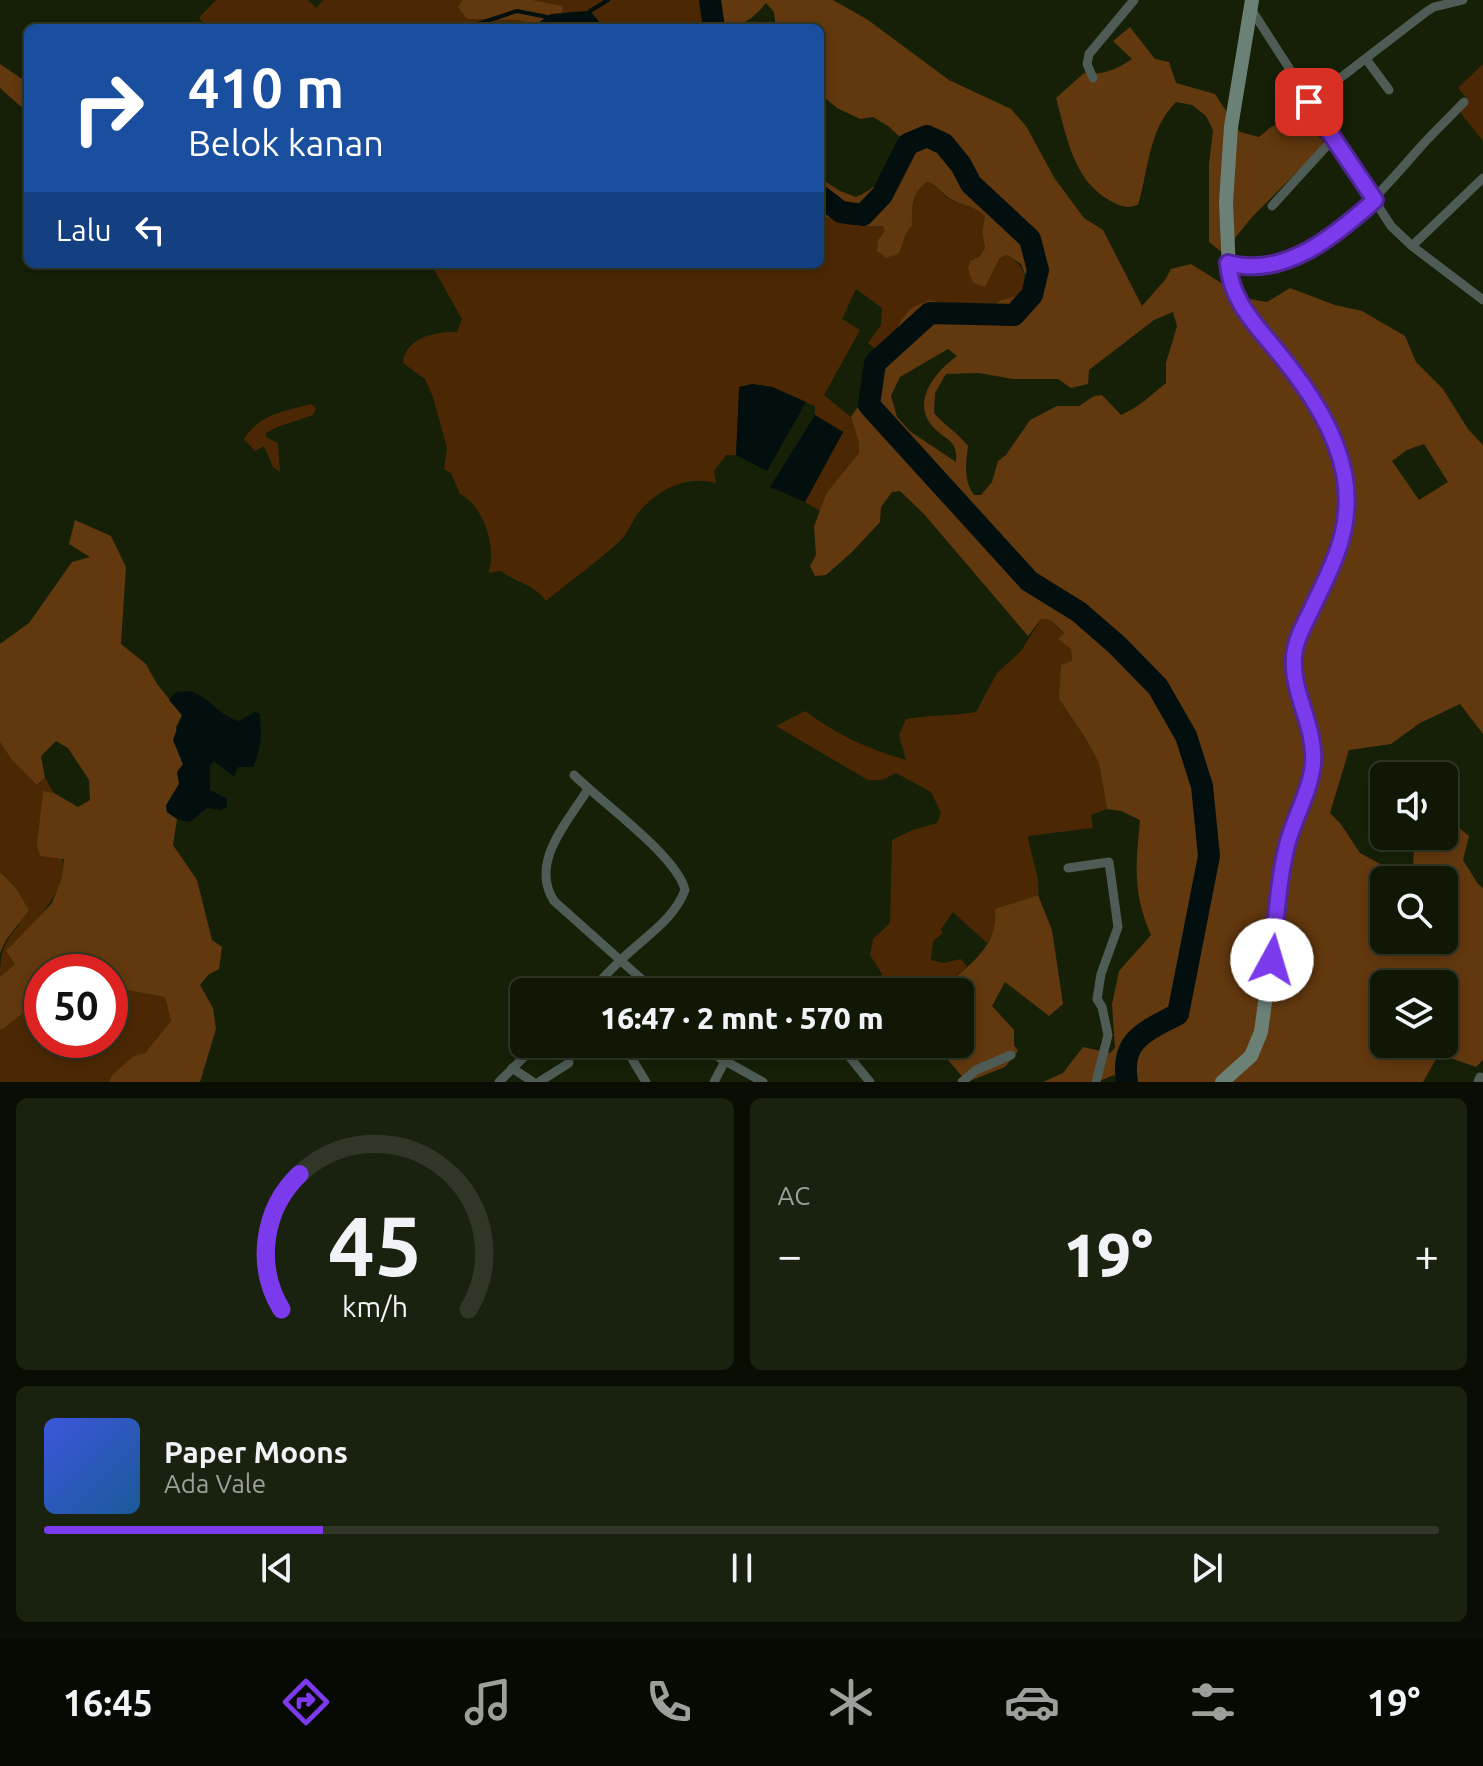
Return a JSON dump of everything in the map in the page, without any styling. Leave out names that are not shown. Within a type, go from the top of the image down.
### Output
[{"type":"main road","points":[[1222,1082],[1251,1056],[1261,1032],[1284,861],[1313,764],[1310,730],[1297,686],[1294,656],[1303,626],[1341,547],[1349,504],[1339,455],[1324,415],[1239,302],[1228,263],[1226,202],[1231,127],[1251,5]]},
{"type":"street","points":[[1093,78],[1087,64],[1089,54],[1134,0]]},
{"type":"street","points":[[1309,102],[1434,7],[1463,0]]},
{"type":"street","points":[[1251,5],[1309,102],[1391,226],[1412,246],[1483,300]]},
{"type":"street","points":[[1366,59],[1389,90]]},
{"type":"street","points":[[1228,263],[1256,268],[1280,263],[1327,239],[1375,200],[1464,102]]},
{"type":"street","points":[[1272,206],[1333,139]]},
{"type":"street","points":[[1412,246],[1483,178]]},
{"type":"street","points":[[574,775],[666,861],[681,877],[685,890],[681,901],[666,920],[604,978]]},
{"type":"street","points":[[588,789],[547,857],[548,891],[554,901],[642,978]]},
{"type":"street","points":[[1068,868],[1109,862],[1114,885],[1118,927],[1101,974],[1097,999],[1102,1007],[1108,1035],[1096,1082]]},
{"type":"street","points":[[962,1082],[976,1070],[1011,1055]]},
{"type":"street","points":[[499,1082],[522,1058]]},
{"type":"street","points":[[631,1058],[646,1082]]},
{"type":"street","points":[[721,1058],[763,1082]]},
{"type":"street","points":[[850,1058],[870,1082]]},
{"type":"street","points":[[714,1082],[725,1061]]},
{"type":"street","points":[[539,1082],[569,1063]]},
{"type":"street","points":[[512,1068],[533,1082]]},
{"type":"shaded area","points":[[216,0],[308,0],[316,8],[323,0],[462,0],[458,7],[467,19],[517,19],[535,24],[205,24],[199,18]]},
{"type":"shaded area","points":[[462,0],[533,0],[563,6],[562,15],[551,14],[537,24],[517,20],[467,19],[458,7]]},
{"type":"shaded area","points":[[533,0],[700,0],[706,9],[704,24],[600,24],[590,11],[562,15],[563,6]]},
{"type":"shaded area","points":[[700,0],[833,0],[868,20],[949,80],[1011,109],[1026,126],[1055,179],[1084,218],[1103,230],[1142,306],[1171,269],[1191,264],[1245,298],[1267,302],[1290,288],[1335,305],[1362,311],[1405,336],[1416,362],[1443,389],[1468,429],[1483,445],[1483,734],[1460,704],[1420,723],[1391,744],[1349,750],[1330,813],[1360,853],[1384,866],[1370,866],[1370,954],[1458,954],[1458,866],[1413,866],[1414,850],[1458,850],[1458,827],[1469,836],[1463,860],[1483,888],[1483,1060],[1476,1067],[1450,1058],[1458,1058],[1458,970],[1370,970],[1370,1058],[1437,1058],[1423,1082],[1118,1082],[1114,1075],[1097,1082],[1043,1082],[1063,1073],[1083,1047],[1110,1053],[1115,1048],[1112,1004],[1119,971],[1151,935],[1138,892],[1140,820],[1121,811],[1107,809],[1099,763],[1059,699],[1061,665],[1072,661],[1071,649],[1058,639],[1064,633],[1051,620],[1041,619],[1028,636],[924,514],[900,491],[892,492],[881,507],[880,522],[826,575],[815,576],[810,566],[816,555],[814,527],[823,502],[828,491],[859,453],[851,417],[857,408],[862,409],[870,364],[877,350],[894,336],[911,308],[930,300],[983,311],[1001,300],[1020,295],[1026,277],[1021,264],[1007,255],[1000,258],[985,287],[973,283],[968,269],[970,261],[980,256],[985,248],[982,232],[985,216],[949,198],[927,182],[915,196],[912,226],[898,254],[886,258],[877,251],[878,240],[885,231],[883,226],[857,226],[835,217],[824,218],[824,181],[856,197],[865,193],[886,173],[900,137],[873,117],[860,119],[837,108],[824,97],[824,24],[776,24],[774,12],[766,3],[752,17],[739,24],[704,24],[706,9]],"holes":[[[1173,312],[1177,326],[1166,363],[1166,383],[1121,415],[1102,395],[1094,396],[1079,406],[1057,406],[1030,420],[1006,455],[998,461],[992,482],[981,495],[974,495],[967,477],[968,446],[934,413],[935,393],[946,374],[979,373],[1013,379],[1058,379],[1071,388],[1088,384],[1089,370],[1154,320]],[[948,349],[957,356],[934,378],[928,388],[924,407],[933,427],[953,445],[956,462],[911,432],[897,417],[891,396],[900,377]],[[1424,444],[1448,482],[1419,500],[1392,461],[1407,450]]]},
{"type":"shaded area","points":[[590,11],[600,24],[537,24],[551,14]]},
{"type":"shaded area","points":[[1130,27],[1155,59],[1169,62],[1176,83],[1215,94],[1240,132],[1259,137],[1271,127],[1301,113],[1325,144],[1252,217],[1223,253],[1209,242],[1209,164],[1213,130],[1206,116],[1192,105],[1176,102],[1160,125],[1138,205],[1120,205],[1097,191],[1087,181],[1073,155],[1056,98],[1084,73],[1110,71],[1132,59],[1113,41]]},
{"type":"shaded area","points":[[0,64],[24,80],[24,109],[0,88]]},
{"type":"shaded area","points":[[1483,64],[1483,141],[1459,111],[1469,101],[1458,88]]},
{"type":"shaded area","points":[[927,182],[934,185],[948,198],[986,216],[982,232],[985,248],[980,256],[970,261],[985,286],[1000,258],[1007,255],[1024,272],[1025,283],[1020,295],[1001,300],[983,311],[930,300],[901,320],[894,336],[877,350],[868,343],[881,325],[882,308],[856,289],[842,319],[860,330],[824,395],[851,417],[859,453],[830,489],[820,511],[805,502],[843,432],[815,415],[815,406],[772,387],[752,384],[739,405],[736,455],[726,455],[714,471],[716,483],[684,483],[655,497],[639,512],[619,542],[546,601],[537,591],[501,571],[488,573],[490,541],[482,517],[460,494],[451,473],[444,469],[447,448],[425,379],[403,363],[409,347],[423,337],[457,332],[462,319],[433,268],[824,268],[824,218],[835,217],[857,226],[883,226],[886,231],[878,240],[889,255],[900,250],[904,233],[912,226],[915,196]]},
{"type":"shaded area","points":[[752,384],[772,387],[806,402],[767,471],[736,455],[739,387]]},
{"type":"shaded area","points":[[311,404],[316,409],[313,415],[266,433],[266,437],[278,443],[280,472],[273,467],[264,446],[255,451],[244,439],[265,419]]},
{"type":"shaded area","points":[[815,415],[843,432],[805,502],[770,487]]},
{"type":"shaded area","points":[[75,520],[111,536],[126,567],[121,644],[146,664],[157,684],[182,715],[176,727],[178,752],[183,764],[179,784],[166,805],[167,812],[177,819],[173,845],[197,880],[212,940],[222,947],[219,969],[208,975],[200,985],[213,1008],[216,1029],[200,1082],[109,1082],[112,1075],[134,1056],[145,1053],[171,1021],[165,997],[128,990],[128,954],[24,954],[24,1013],[0,1028],[0,977],[15,964],[6,951],[52,903],[62,877],[64,859],[40,856],[37,845],[43,791],[54,793],[78,807],[90,800],[89,780],[68,748],[56,741],[41,756],[45,778],[37,785],[11,759],[0,742],[0,644],[29,623],[72,562],[90,557],[69,544]]},
{"type":"shaded area","points":[[1041,619],[1051,620],[1064,634],[1059,639],[1071,649],[1072,661],[1059,699],[1099,763],[1107,809],[1091,815],[1093,828],[1028,836],[1038,880],[1038,895],[996,909],[998,926],[987,943],[953,912],[941,929],[943,933],[933,941],[931,960],[943,963],[961,959],[967,967],[954,978],[879,978],[882,974],[870,955],[873,939],[890,923],[892,840],[937,823],[941,813],[931,792],[896,773],[882,780],[868,780],[776,726],[805,711],[853,740],[906,760],[899,735],[906,719],[976,712],[997,673],[1021,651]]},
{"type":"shaded area","points":[[190,691],[232,719],[239,721],[255,712],[260,714],[261,735],[253,767],[238,767],[234,777],[214,761],[210,766],[210,790],[227,799],[227,807],[221,810],[207,808],[190,822],[177,819],[167,812],[166,806],[179,784],[177,772],[183,764],[173,740],[182,715],[169,700],[176,692]]},
{"type":"shaded area","points":[[0,742],[11,759],[38,785],[45,778],[54,793],[43,792],[43,807],[63,861],[57,890],[39,916],[7,951],[15,964],[0,977],[4,949],[19,925],[15,887],[0,872]]},
{"type":"shaded area","points":[[0,872],[15,887],[29,910],[0,953]]},
{"type":"shaded area","points":[[1038,895],[1052,930],[1063,1004],[1049,1016],[1005,982],[992,1006],[1014,1030],[1014,1045],[1018,1051],[1005,1067],[967,1082],[946,1058],[974,1058],[974,978],[954,978],[986,946],[995,923],[995,909]]},
{"type":"shaded area","points":[[128,990],[165,997],[171,1021],[145,1053],[134,1057],[112,1075],[109,1082],[0,1082],[0,1028],[24,1009],[24,1058],[128,1058]]},
{"type":"waterway","points":[[590,11],[608,0]]},
{"type":"waterway","points":[[710,0],[713,24]]},
{"type":"waterway","points":[[477,24],[517,11],[547,17]]},
{"type":"waterway","points":[[824,199],[841,212],[863,215],[882,195],[908,144],[927,136],[944,144],[971,184],[1030,239],[1038,270],[1032,295],[1014,315],[930,313],[875,363],[869,405],[1029,581],[1079,612],[1158,687],[1186,736],[1202,786],[1209,856],[1178,1014],[1146,1032],[1131,1046],[1127,1056],[1127,1082]]},
{"type":"route","points":[[1272,960],[1284,861],[1313,764],[1310,730],[1297,686],[1294,656],[1303,626],[1341,547],[1349,504],[1339,455],[1324,415],[1239,302],[1228,263],[1256,268],[1280,263],[1327,239],[1375,200],[1309,102]]}]
